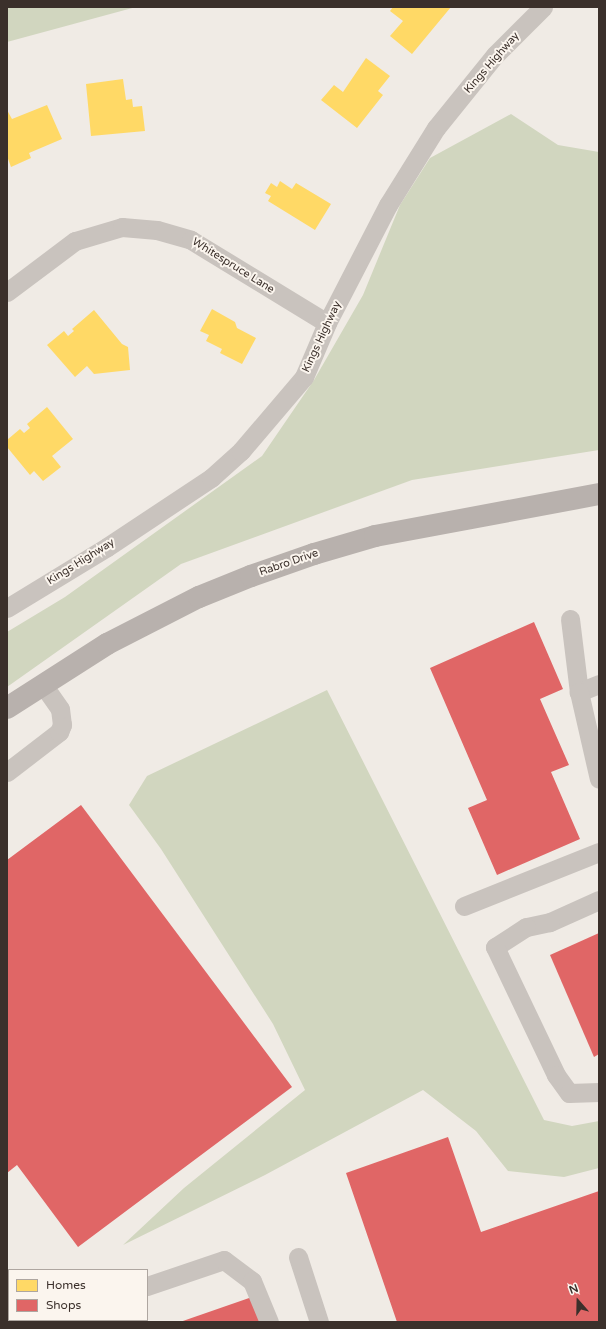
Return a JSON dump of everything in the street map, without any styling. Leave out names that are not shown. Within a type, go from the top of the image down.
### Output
[{"type":"main road","name":"Rabro Drive","points":[[7,708],[108,644],[175,609],[245,578],[314,554],[405,530],[599,494]]},
{"type":"street","name":"Kings Highway","points":[[7,608],[107,547],[211,478],[241,451],[304,377],[327,324],[388,205],[436,128],[495,55],[542,7]]},
{"type":"street","name":"Whitespruce Lane","points":[[7,292],[75,241],[122,227],[143,229],[191,240],[327,324]]},
{"type":"street","points":[[570,619],[579,692],[599,779]]},
{"type":"street","points":[[579,692],[599,684]]},
{"type":"street","points":[[7,772],[59,732],[62,725],[60,708],[43,685]]},
{"type":"street","points":[[464,906],[599,852]]},
{"type":"street","points":[[599,900],[550,922],[526,927],[496,946],[556,1075],[569,1093],[599,1092]]},
{"type":"street","points":[[298,1257],[319,1322]]},
{"type":"street","points":[[148,1286],[224,1260],[252,1281],[269,1322]]},
{"type":"green space","points":[[7,7],[136,7],[7,42]]},
{"type":"green space","points":[[511,114],[558,145],[599,152],[599,450],[412,480],[181,564],[7,687],[7,632],[65,597],[262,456],[314,380],[363,295],[400,205],[430,158]]},
{"type":"green space","points":[[327,690],[544,1120],[572,1126],[599,1121],[599,1168],[564,1177],[508,1171],[476,1131],[423,1090],[265,1175],[123,1245],[184,1188],[305,1090],[273,1024],[161,849],[129,805],[147,776]]},
{"type":"building: Homes","points":[[393,7],[451,7],[412,54],[390,36],[403,21],[390,11]]},
{"type":"building: Homes","points":[[366,58],[390,76],[378,91],[383,95],[357,128],[321,100],[334,85],[343,92]]},
{"type":"building: Homes","points":[[123,79],[126,100],[132,99],[133,107],[142,106],[145,131],[91,136],[86,84]]},
{"type":"building: Homes","points":[[47,105],[62,139],[29,153],[31,158],[11,167],[7,156],[7,110],[12,119]]},
{"type":"building: Homes","points":[[280,181],[292,189],[296,183],[331,204],[315,230],[268,201],[271,196],[265,193],[271,183],[277,187]]},
{"type":"building: Homes","points":[[212,309],[235,322],[237,328],[256,338],[242,364],[220,353],[222,349],[206,341],[209,335],[200,331]]},
{"type":"building: Homes","points":[[94,310],[122,344],[128,347],[130,370],[94,374],[87,366],[75,377],[47,345],[64,331],[68,336],[74,331],[72,329]]},
{"type":"building: Homes","points":[[47,407],[73,439],[52,456],[61,467],[43,481],[34,471],[30,475],[7,447],[7,440],[20,429],[24,433],[30,428],[27,424]]},
{"type":"building: Shops","points":[[534,622],[563,689],[540,699],[569,765],[551,772],[580,839],[497,875],[468,808],[487,800],[430,668]]},
{"type":"building: Shops","points":[[81,805],[292,1087],[78,1247],[17,1165],[7,1173],[7,860]]},
{"type":"building: Shops","points":[[599,933],[599,1054],[594,1057],[550,955]]},
{"type":"building: Shops","points":[[448,1137],[481,1232],[599,1191],[599,1322],[397,1322],[346,1173]]},
{"type":"building: Shops","points":[[252,1297],[260,1322],[180,1322]]}]
